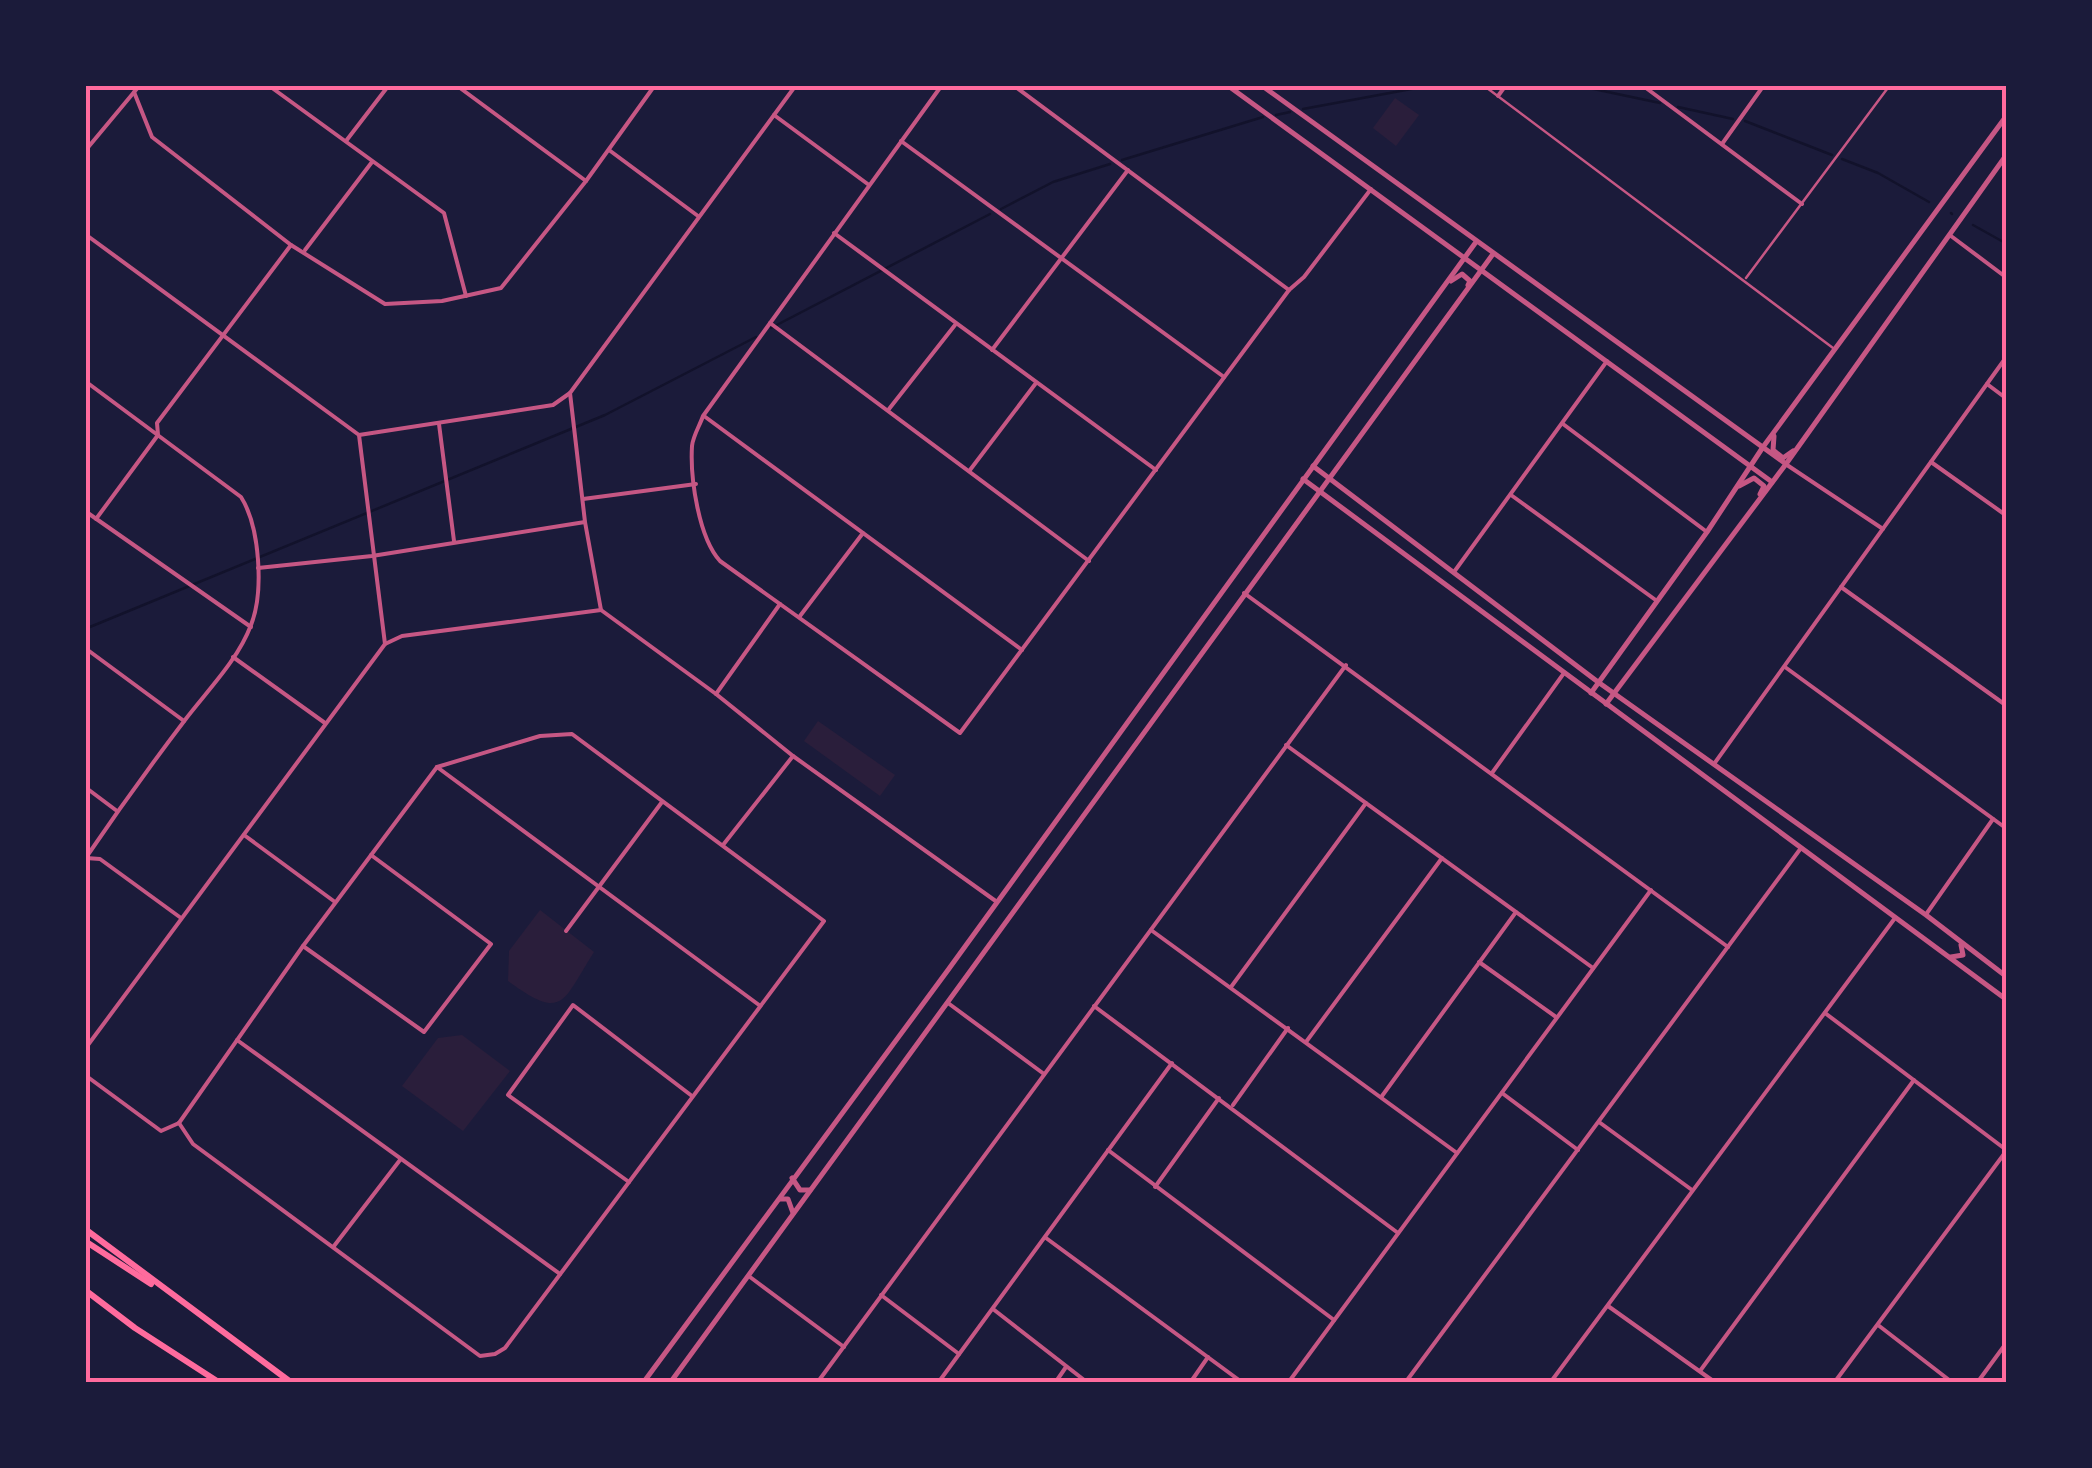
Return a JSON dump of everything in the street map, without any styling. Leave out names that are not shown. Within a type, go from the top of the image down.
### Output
[{"type":"main road","points":[[85,1229],[292,1383]]},
{"type":"main road","points":[[85,1241],[174,1296]]},
{"type":"main road","points":[[85,1288],[135,1328],[220,1383]]},
{"type":"street","points":[[85,151],[140,85]]},
{"type":"street","points":[[268,85],[444,213],[466,296]]},
{"type":"street","points":[[345,142],[389,85]]},
{"type":"street","points":[[456,85],[586,182]]},
{"type":"street","points":[[85,234],[359,435],[553,405],[570,393],[796,85]]},
{"type":"street","points":[[942,85],[703,416],[692,444],[702,532],[708,548],[720,561],[960,733],[1224,377],[1371,190]]},
{"type":"street","points":[[1013,85],[1290,290]]},
{"type":"street","points":[[1227,85],[1772,482]]},
{"type":"street","points":[[1261,85],[1786,464],[1884,528]]},
{"type":"street","points":[[1498,96],[1506,85]]},
{"type":"street","points":[[1642,85],[1802,204]]},
{"type":"street","points":[[1722,144],[1764,85]]},
{"type":"street","points":[[134,92],[152,138],[291,245],[385,304],[466,296],[500,288],[586,182],[652,86]]},
{"type":"street","points":[[774,115],[869,185]]},
{"type":"street","points":[[1591,693],[1707,532],[1750,465],[2007,116]]},
{"type":"street","points":[[901,141],[1224,377]]},
{"type":"street","points":[[610,150],[699,216]]},
{"type":"street","points":[[1606,704],[1786,464],[2007,154]]},
{"type":"street","points":[[303,252],[372,162]]},
{"type":"street","points":[[992,351],[1128,170]]},
{"type":"street","points":[[834,233],[1156,470]]},
{"type":"street","points":[[1950,236],[2007,278]]},
{"type":"street","points":[[643,1383],[1476,242]]},
{"type":"street","points":[[96,519],[158,435],[157,423],[291,245]]},
{"type":"street","points":[[670,1383],[1493,254]]},
{"type":"street","points":[[1444,286],[1462,274],[1467,276],[1470,280],[1463,297]]},
{"type":"street","points":[[770,323],[1090,561]]},
{"type":"street","points":[[889,410],[956,325]]},
{"type":"street","points":[[1714,764],[2007,356]]},
{"type":"street","points":[[1454,572],[1607,361]]},
{"type":"street","points":[[85,381],[240,497],[249,514],[259,598],[250,627],[232,657],[85,858]]},
{"type":"street","points":[[970,470],[1036,383]]},
{"type":"street","points":[[1987,384],[2007,399]]},
{"type":"street","points":[[570,393],[585,522],[601,610],[793,756],[997,902]]},
{"type":"street","points":[[703,416],[1022,650]]},
{"type":"street","points":[[1562,423],[1707,532]]},
{"type":"street","points":[[440,424],[454,541]]},
{"type":"street","points":[[1774,433],[1773,450],[1783,458],[1796,449]]},
{"type":"street","points":[[359,435],[384,644]]},
{"type":"street","points":[[1931,462],[2007,516]]},
{"type":"street","points":[[1313,466],[1598,682],[1926,914],[2007,977]]},
{"type":"street","points":[[1739,486],[1754,478],[1764,486],[1758,502]]},
{"type":"street","points":[[1303,479],[2007,1000]]},
{"type":"street","points":[[583,499],[696,484]]},
{"type":"street","points":[[1511,494],[1657,602]]},
{"type":"street","points":[[1340,507],[1342,497],[1355,497]]},
{"type":"street","points":[[85,511],[250,627]]},
{"type":"street","points":[[258,568],[372,556],[585,522]]},
{"type":"street","points":[[800,616],[864,533]]},
{"type":"street","points":[[1842,587],[2007,706]]},
{"type":"street","points":[[1244,593],[1728,947]]},
{"type":"street","points":[[716,694],[781,603]]},
{"type":"street","points":[[85,1049],[384,644],[402,636],[601,610]]},
{"type":"street","points":[[85,648],[184,721]]},
{"type":"street","points":[[232,657],[325,723]]},
{"type":"street","points":[[1566,674],[1582,678],[1573,660]]},
{"type":"street","points":[[817,1383],[1346,665]]},
{"type":"street","points":[[1784,666],[2007,829]]},
{"type":"street","points":[[1492,773],[1566,674]]},
{"type":"street","points":[[1634,724],[1619,709],[1624,702],[1642,713]]},
{"type":"street","points":[[85,1075],[160,1131],[180,1123],[303,946],[437,767],[540,736],[572,734],[824,921],[505,1348],[495,1354],[480,1356],[193,1144],[180,1123]]},
{"type":"street","points":[[1285,744],[1594,968]]},
{"type":"street","points":[[723,845],[793,756]]},
{"type":"street","points":[[437,767],[760,1006]]},
{"type":"street","points":[[85,787],[117,811]]},
{"type":"street","points":[[566,930],[663,801]]},
{"type":"street","points":[[1231,987],[1366,803]]},
{"type":"street","points":[[1926,914],[1993,819]]},
{"type":"street","points":[[244,835],[335,902]]},
{"type":"street","points":[[1406,1383],[1801,848]]},
{"type":"street","points":[[303,946],[424,1032],[491,944],[371,855]]},
{"type":"street","points":[[85,858],[100,858],[182,919]]},
{"type":"street","points":[[1306,1042],[1442,858]]},
{"type":"street","points":[[1288,1383],[1651,890]]},
{"type":"street","points":[[1382,1096],[1516,912]]},
{"type":"street","points":[[1550,1383],[1895,918]]},
{"type":"street","points":[[1151,930],[1458,1153]]},
{"type":"street","points":[[1940,950],[1961,957],[1964,952],[1957,939]]},
{"type":"street","points":[[1478,962],[1557,1018]]},
{"type":"street","points":[[1983,982],[1977,972],[1980,968],[1995,968]]},
{"type":"street","points":[[948,1003],[1044,1074]]},
{"type":"street","points":[[628,1182],[508,1094],[573,1005],[692,1096]]},
{"type":"street","points":[[1094,1006],[1398,1233]]},
{"type":"street","points":[[1825,1014],[2007,1150],[1834,1383]]},
{"type":"street","points":[[1232,1107],[1288,1028]]},
{"type":"street","points":[[238,1040],[560,1274]]},
{"type":"street","points":[[938,1383],[1172,1063]]},
{"type":"street","points":[[1700,1370],[1914,1080]]},
{"type":"street","points":[[1502,1093],[1578,1150]]},
{"type":"street","points":[[1155,1187],[1218,1098]]},
{"type":"street","points":[[1599,1122],[1692,1190]]},
{"type":"street","points":[[1108,1150],[1334,1320]]},
{"type":"street","points":[[334,1246],[400,1160]]},
{"type":"street","points":[[792,1178],[800,1190],[810,1190]]},
{"type":"street","points":[[776,1201],[788,1199],[793,1206],[792,1216]]},
{"type":"street","points":[[1045,1237],[1243,1383]]},
{"type":"street","points":[[750,1277],[844,1346]]},
{"type":"street","points":[[881,1295],[960,1354]]},
{"type":"street","points":[[1608,1306],[1716,1383]]},
{"type":"street","points":[[993,1309],[1088,1383]]},
{"type":"street","points":[[1878,1325],[1953,1383]]},
{"type":"street","points":[[1977,1383],[2007,1342]]},
{"type":"street","points":[[1190,1383],[1208,1358]]},
{"type":"street","points":[[1055,1383],[1066,1368]]},
{"type":"lane","points":[[1482,85],[1836,350]]},
{"type":"lane","points":[[1745,280],[1890,85]]},
{"type":"shaded area","points":[[1395,98],[1419,115],[1396,146],[1373,128]]},
{"type":"shaded area","points":[[818,721],[895,775],[880,796],[804,741]]},
{"type":"shaded area","points":[[540,910],[594,952],[567,994],[551,1003],[526,994],[508,981],[509,951]]},
{"type":"shaded area","points":[[462,1035],[510,1071],[463,1131],[402,1086],[438,1038]]},
{"type":"waterway","points":[[1303,109],[1433,85]]},
{"type":"waterway","points":[[1495,86],[1500,86]]},
{"type":"waterway","points":[[1512,86],[1589,88],[1660,103]]},
{"type":"waterway","points":[[1678,107],[1733,119]]},
{"type":"waterway","points":[[1276,115],[1290,112]]},
{"type":"waterway","points":[[1122,160],[1263,117]]},
{"type":"waterway","points":[[1745,121],[1832,155]]},
{"type":"waterway","points":[[1842,159],[1878,173],[1929,202]]},
{"type":"waterway","points":[[1001,209],[1053,182],[1110,164]]},
{"type":"waterway","points":[[771,328],[990,214]]},
{"type":"waterway","points":[[1973,225],[2007,244]]},
{"type":"waterway","points":[[85,629],[605,415],[756,337]]}]
